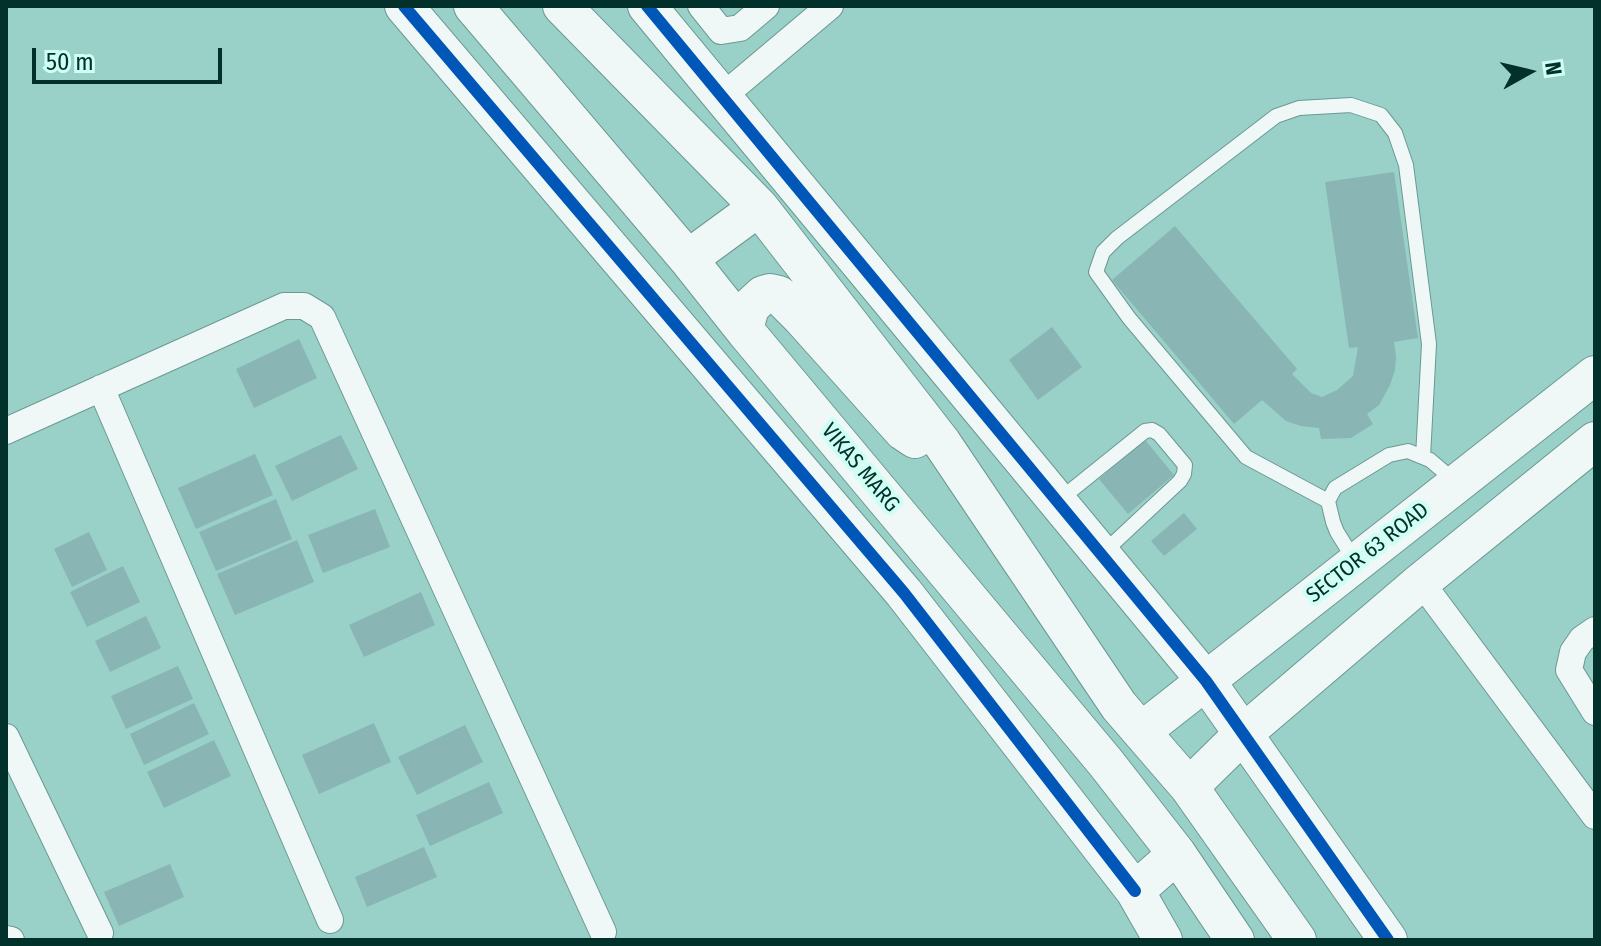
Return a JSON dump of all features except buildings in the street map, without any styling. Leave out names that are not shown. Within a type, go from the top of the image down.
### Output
[{"type":"street","points":[[404,6],[904,593],[1135,891],[1159,938]]},
{"type":"street","name":"VIKAS MARG","points":[[473,6],[1076,726],[1177,854],[1235,940]]},
{"type":"street","points":[[562,6],[759,207],[942,443],[1119,706],[1189,787],[1297,940]]},
{"type":"street","points":[[647,6],[1206,681],[1388,940]]},
{"type":"street","points":[[701,6],[721,31],[740,28],[766,6]]},
{"type":"street","points":[[722,97],[830,6]]},
{"type":"street","points":[[688,259],[759,207]]},
{"type":"street","points":[[746,332],[750,307],[763,295],[779,295],[903,431],[912,438],[942,443]]},
{"type":"street","points":[[6,431],[284,306],[304,306],[322,317],[603,932]]},
{"type":"street","name":"SECTOR 63 ROAD","points":[[1142,731],[1595,375]]},
{"type":"street","points":[[101,388],[330,920]]},
{"type":"street","points":[[1189,787],[1244,733],[1421,582],[1595,441]]},
{"type":"street","points":[[1421,582],[1595,816]]},
{"type":"street","points":[[1595,630],[1582,639],[1573,652],[1569,670],[1595,712]]},
{"type":"street","points":[[6,737],[100,933]]},
{"type":"street","points":[[1135,891],[1177,854]]},
{"type":"lane","points":[[1328,501],[1246,457],[1129,318],[1096,272],[1103,252],[1117,238],[1276,116],[1299,108],[1351,105],[1381,115],[1395,133],[1406,165],[1429,344],[1423,457]]},
{"type":"lane","points":[[1057,501],[1145,431],[1152,430],[1159,434],[1185,465],[1184,474],[1102,554]]},
{"type":"lane","points":[[1356,563],[1337,532],[1328,501],[1335,488],[1389,455],[1408,451],[1430,460],[1457,483]]},
{"type":"cycle path","points":[[404,6],[904,593],[1135,891]]},
{"type":"cycle path","points":[[647,6],[1206,681],[1388,940]]}]
